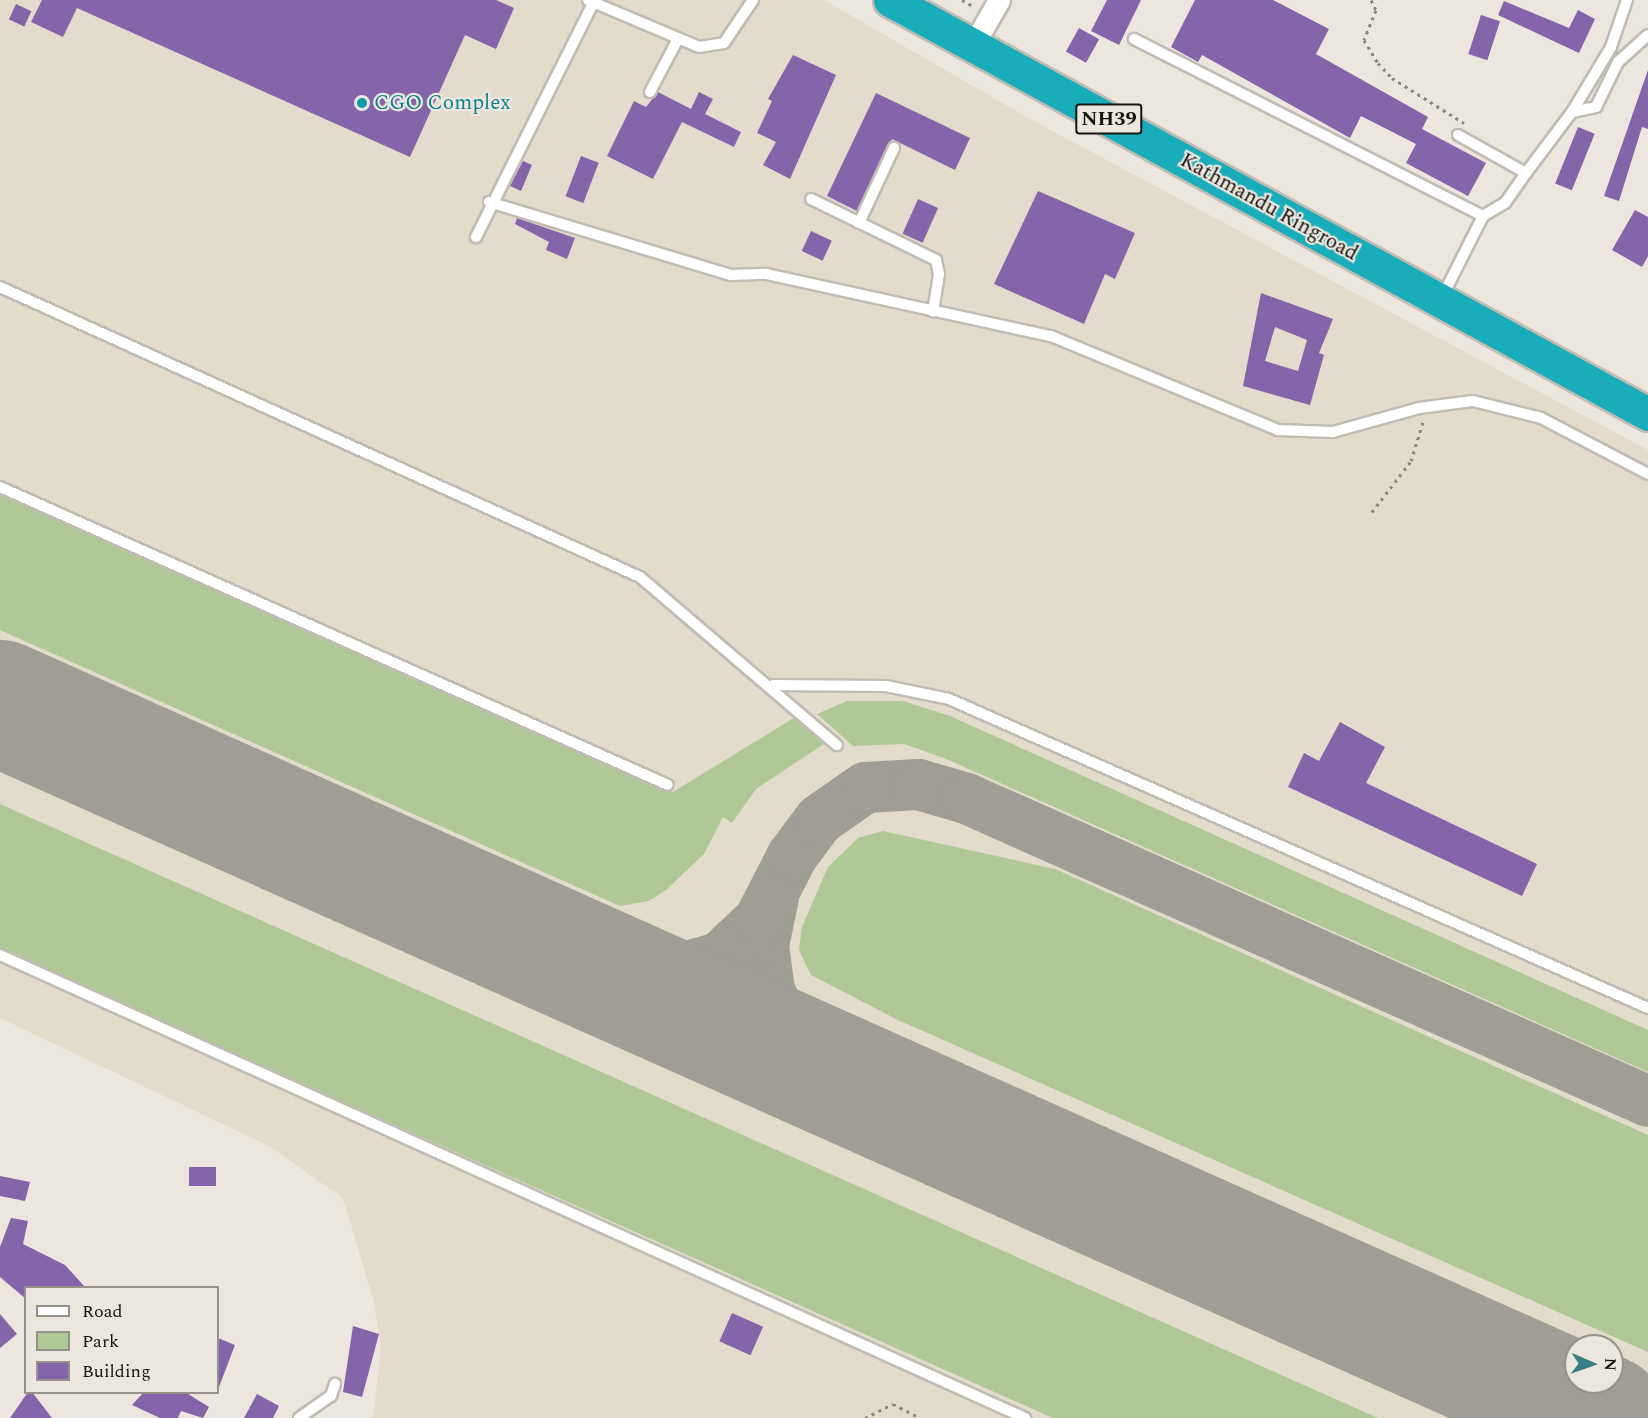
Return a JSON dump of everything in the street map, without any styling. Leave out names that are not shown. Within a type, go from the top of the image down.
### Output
[{"type":"highway","name":"Kathmandu Ringroad","points":[[890,0],[1648,414]]},
{"type":"street","points":[[973,45],[999,0]]},
{"type":"lane","points":[[605,0],[616,12]]},
{"type":"lane","points":[[476,237],[489,202],[591,1],[699,47],[724,43],[753,0]]},
{"type":"lane","points":[[1440,300],[1483,216],[1505,203],[1572,112],[1611,47],[1627,0]]},
{"type":"lane","points":[[1572,112],[1596,107],[1618,62],[1648,35]]},
{"type":"lane","points":[[650,92],[678,39]]},
{"type":"lane","points":[[1134,39],[1483,216]]},
{"type":"lane","points":[[1458,135],[1526,173]]},
{"type":"lane","points":[[860,223],[894,148]]},
{"type":"lane","points":[[811,200],[936,260],[939,274],[933,312]]},
{"type":"lane","points":[[489,202],[731,275],[766,274],[1051,336],[1278,430],[1333,432],[1419,408],[1473,402],[1517,409],[1648,474]]},
{"type":"lane","points":[[0,287],[588,549],[640,576],[772,685],[837,745]]},
{"type":"lane","points":[[0,487],[668,785]]},
{"type":"lane","points":[[772,685],[886,686],[949,699],[1648,1008]]},
{"type":"lane","points":[[0,955],[1025,1418]]},
{"type":"lane","points":[[299,1418],[331,1396],[335,1384]]},
{"type":"path","points":[[1371,0],[1376,10],[1364,40],[1378,63],[1392,78],[1466,119],[1458,135]]},
{"type":"path","points":[[1372,512],[1421,441],[1425,428],[1419,408]]},
{"type":"path","points":[[865,1418],[893,1404],[921,1418]]},
{"type":"shaded area","points":[[0,0],[824,0],[1030,119],[1648,450],[1648,1418],[373,1418],[381,1349],[374,1302],[343,1198],[269,1146],[0,1018]]},
{"type":"green space","points":[[0,489],[673,792],[797,716],[824,744],[756,789],[732,823],[723,817],[704,854],[667,889],[649,901],[620,906],[0,630]]},
{"type":"green space","points":[[847,701],[903,701],[950,716],[1648,1030],[1648,1072],[944,758],[904,744],[853,746],[817,714]]},
{"type":"green space","points":[[0,804],[1378,1418],[1053,1418],[0,949]]},
{"type":"green space","points":[[883,831],[1055,869],[1648,1135],[1648,1352],[1624,1341],[1624,1334],[1607,1334],[898,1020],[811,975],[799,950],[802,927],[828,867],[858,838]]},
{"type":"building","name":"CGO Complex","points":[[42,0],[496,0],[514,8],[496,49],[465,35],[410,157],[77,8],[63,37],[31,22]]},
{"type":"building","points":[[1107,0],[1141,0],[1119,45],[1091,31]]},
{"type":"building","points":[[1195,0],[1273,0],[1329,29],[1316,54],[1428,117],[1422,129],[1486,163],[1468,196],[1406,163],[1416,144],[1361,116],[1350,138],[1202,55],[1198,62],[1171,47]]},
{"type":"building","points":[[1504,1],[1569,28],[1578,10],[1595,19],[1579,53],[1498,15]]},
{"type":"building","points":[[16,4],[31,11],[24,27],[9,19]]},
{"type":"building","points":[[1481,15],[1500,21],[1487,60],[1468,54]]},
{"type":"building","points":[[1079,28],[1099,39],[1086,63],[1066,52]]},
{"type":"building","points":[[793,55],[836,75],[790,179],[763,165],[776,142],[757,133],[772,101],[768,99]]},
{"type":"building","points":[[1648,70],[1648,129],[1642,127],[1619,201],[1604,196]]},
{"type":"building","points":[[658,92],[691,109],[699,92],[713,99],[705,114],[741,132],[734,147],[682,122],[653,179],[607,156],[634,101],[646,107]]},
{"type":"building","points":[[876,93],[970,138],[955,170],[892,139],[857,211],[827,196]]},
{"type":"building","points":[[1578,127],[1595,134],[1572,190],[1555,184]]},
{"type":"building","points":[[581,156],[599,163],[583,203],[566,196]]},
{"type":"building","points":[[523,161],[532,165],[521,191],[510,186]]},
{"type":"building","points":[[1038,191],[1135,233],[1115,279],[1105,274],[1084,324],[994,284]]},
{"type":"building","points":[[918,199],[938,208],[923,243],[903,234]]},
{"type":"building","points":[[1635,210],[1648,217],[1648,256],[1642,267],[1612,250]]},
{"type":"building","points":[[517,218],[575,238],[567,259],[546,250],[549,242],[515,224]]},
{"type":"building","points":[[811,231],[832,241],[823,261],[802,251]]},
{"type":"building","points":[[1261,293],[1333,319],[1319,353],[1324,355],[1310,405],[1243,386]],"holes":[[[1275,327],[1307,340],[1298,371],[1265,361]]]},
{"type":"building","points":[[1340,722],[1385,747],[1366,783],[1537,864],[1522,896],[1288,787],[1304,753],[1319,761]]},
{"type":"building","points":[[189,1167],[216,1167],[216,1186],[189,1186]]},
{"type":"building","points":[[0,1176],[30,1182],[25,1201],[0,1196]]},
{"type":"building","points":[[11,1218],[28,1221],[23,1244],[65,1265],[84,1286],[24,1286],[24,1297],[0,1277],[0,1247]]},
{"type":"building","points":[[732,1313],[763,1327],[750,1355],[719,1341]]},
{"type":"building","points":[[0,1314],[17,1334],[0,1348]]},
{"type":"building","points":[[353,1326],[379,1334],[362,1397],[343,1392]]},
{"type":"building","points":[[219,1338],[235,1345],[219,1387]]},
{"type":"building","points":[[27,1394],[34,1394],[52,1418],[10,1418]]},
{"type":"building","points":[[142,1394],[188,1394],[209,1407],[203,1418],[181,1411],[178,1418],[160,1418],[132,1405]]},
{"type":"building","points":[[257,1394],[279,1406],[273,1418],[244,1418]]},
{"type":"taxiway","points":[[630,982],[719,957],[759,919],[792,855],[819,819],[865,787],[918,784],[966,798],[1648,1101]]},
{"type":"taxiway","points":[[773,897],[763,945],[769,990],[787,1029],[834,1073]]},
{"type":"runway","points":[[0,703],[1604,1418]]},
{"type":"place","name":"CGO Complex","points":[[362,103]]}]
